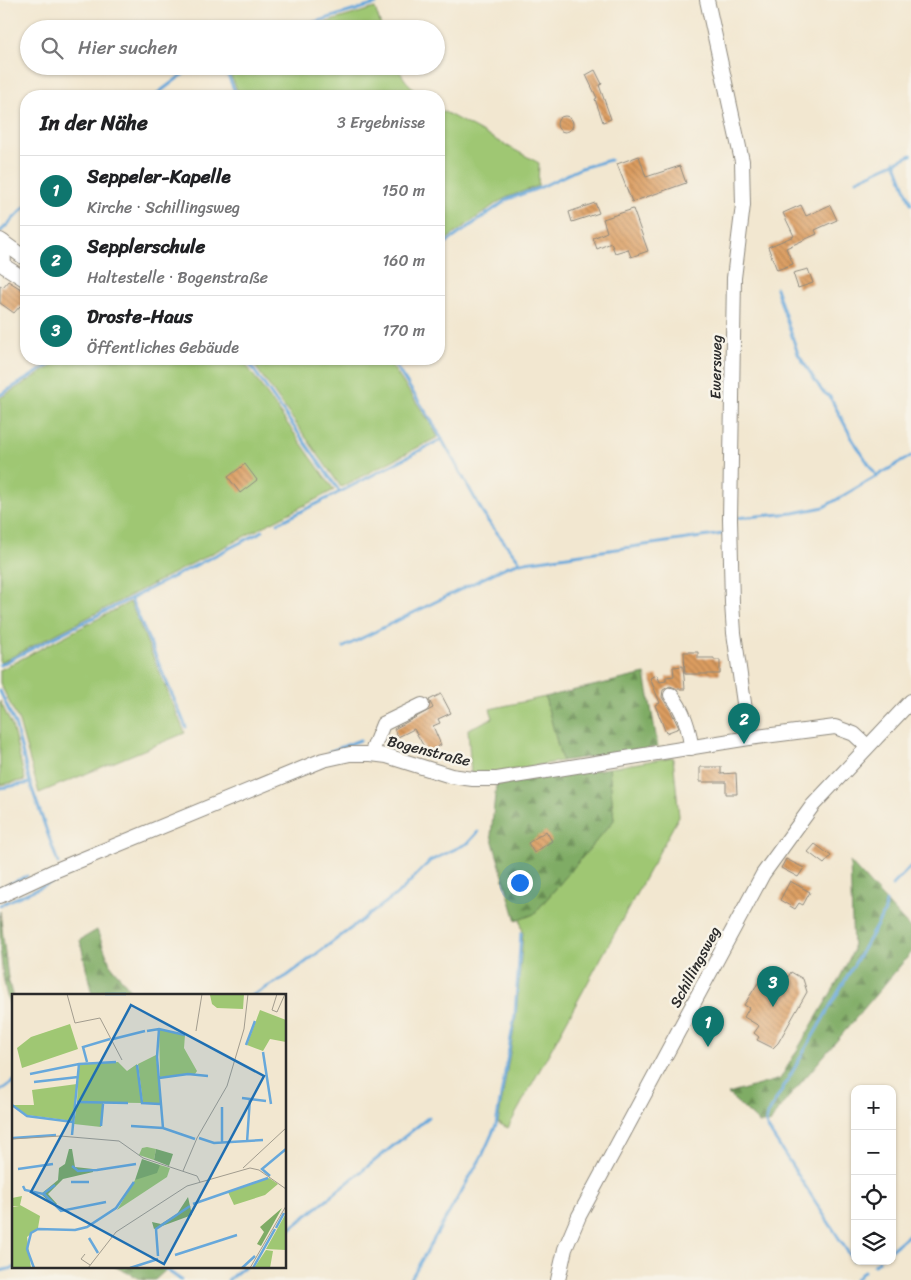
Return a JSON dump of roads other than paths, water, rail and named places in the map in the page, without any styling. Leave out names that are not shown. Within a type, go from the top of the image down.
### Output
[{"type":"street","name":"Ewersweg","points":[[706,0],[742,161],[742,205],[734,278],[730,519],[734,633],[749,738]]},
{"type":"street","points":[[2,241],[20,254]]},
{"type":"street","points":[[2,241],[4,266],[20,276]]},
{"type":"street","points":[[671,695],[678,703],[690,735],[691,748]]},
{"type":"street","name":"Schillingsweg","points":[[558,1280],[565,1249],[579,1216],[763,874],[813,805],[911,701]]},
{"type":"street","points":[[371,754],[383,724],[422,705]]},
{"type":"street","name":"Bogenstraße","points":[[0,896],[323,760],[350,754],[387,756],[452,776],[473,779],[497,779],[749,738],[835,727],[854,734],[867,746]]},
{"type":"waterway","points":[[322,20],[376,4]]},
{"type":"waterway","points":[[162,90],[182,75]]},
{"type":"waterway","points":[[228,75],[234,90]]},
{"type":"waterway","points":[[857,180],[911,155]]},
{"type":"waterway","points":[[445,244],[508,199],[539,188],[581,168],[610,160]]},
{"type":"waterway","points":[[895,161],[911,204]]},
{"type":"waterway","points":[[0,232],[20,212]]},
{"type":"waterway","points":[[776,288],[798,354],[822,391],[830,397],[853,440],[877,477]]},
{"type":"waterway","points":[[0,395],[49,365]]},
{"type":"waterway","points":[[250,365],[340,492],[442,439]]},
{"type":"waterway","points":[[395,365],[431,420],[487,520],[521,563]]},
{"type":"waterway","points":[[735,518],[794,513],[824,507],[911,456]]},
{"type":"waterway","points":[[278,523],[340,492]]},
{"type":"waterway","points":[[0,665],[263,531]]},
{"type":"waterway","points":[[344,647],[506,567],[518,563],[723,534]]},
{"type":"waterway","points":[[131,599],[186,727]]},
{"type":"waterway","points":[[0,691],[15,724],[30,783],[58,863]]},
{"type":"waterway","points":[[329,752],[360,740]]},
{"type":"waterway","points":[[0,788],[30,783]]},
{"type":"waterway","points":[[255,994],[287,976],[401,891],[430,861],[468,843],[478,832]]},
{"type":"waterway","points":[[892,886],[911,866]]},
{"type":"waterway","points":[[0,888],[27,876]]},
{"type":"waterway","points":[[0,905],[57,880]]},
{"type":"waterway","points":[[851,1257],[767,1127],[766,1122],[768,1114],[885,911],[886,902]]},
{"type":"waterway","points":[[410,1280],[482,1156],[496,1125],[515,1014],[521,933]]},
{"type":"waterway","points":[[0,1091],[12,1082]]},
{"type":"waterway","points":[[286,1232],[429,1117]]},
{"type":"waterway","points":[[896,1246],[911,1233]]},
{"type":"waterway","points":[[0,1271],[13,1268]]},
{"type":"waterway","points":[[164,1268],[181,1280]]},
{"type":"waterway","points":[[228,1280],[243,1268]]},
{"type":"waterway","points":[[855,1280],[864,1271]]},
{"type":"place","name":"Sepplerschule","points":[[744,744]]},
{"type":"place","name":"Droste-Haus","points":[[773,1007]]},
{"type":"place","name":"Seppeler-Kapelle","points":[[708,1047]]}]
